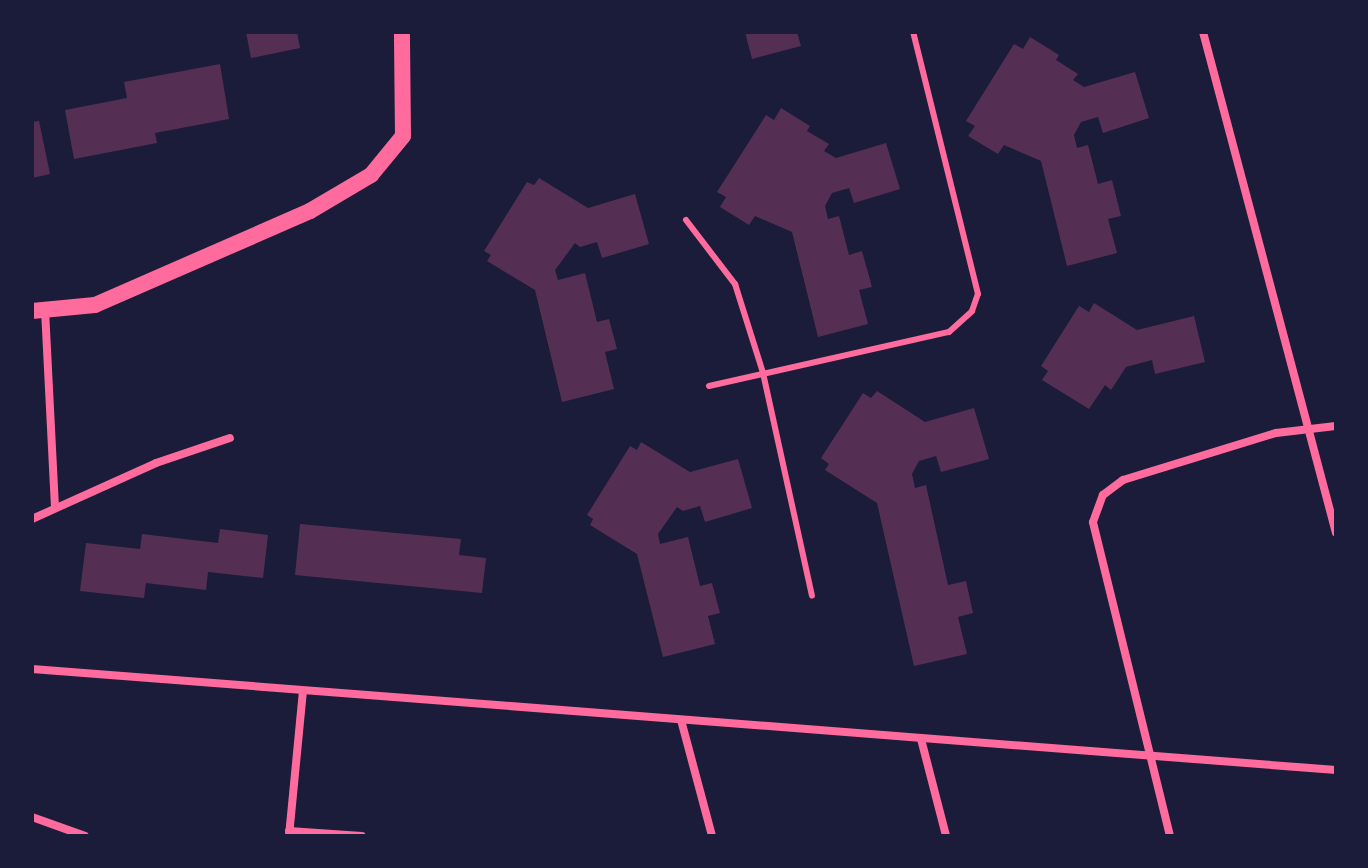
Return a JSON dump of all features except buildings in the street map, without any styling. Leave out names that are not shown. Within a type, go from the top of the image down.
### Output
[{"type":"main road","points":[[38,310],[95,305],[310,211],[371,175],[403,136],[402,32]]},
{"type":"street","points":[[1203,32],[1336,533]]},
{"type":"street","points":[[38,310],[55,505]]},
{"type":"street","points":[[1170,836],[1093,522],[1103,495],[1123,480],[1276,433],[1311,432],[1336,426]]},
{"type":"street","points":[[32,519],[55,505],[230,438]]},
{"type":"street","points":[[32,669],[1152,759],[1336,770]]},
{"type":"street","points":[[303,691],[289,833],[362,836]]},
{"type":"street","points":[[681,720],[712,836]]},
{"type":"street","points":[[921,739],[946,836]]},
{"type":"street","points":[[32,817],[85,836]]},
{"type":"lane","points":[[709,386],[949,332],[972,311],[978,294],[913,32]]},
{"type":"lane","points":[[686,220],[735,284],[763,373],[812,596]]}]
